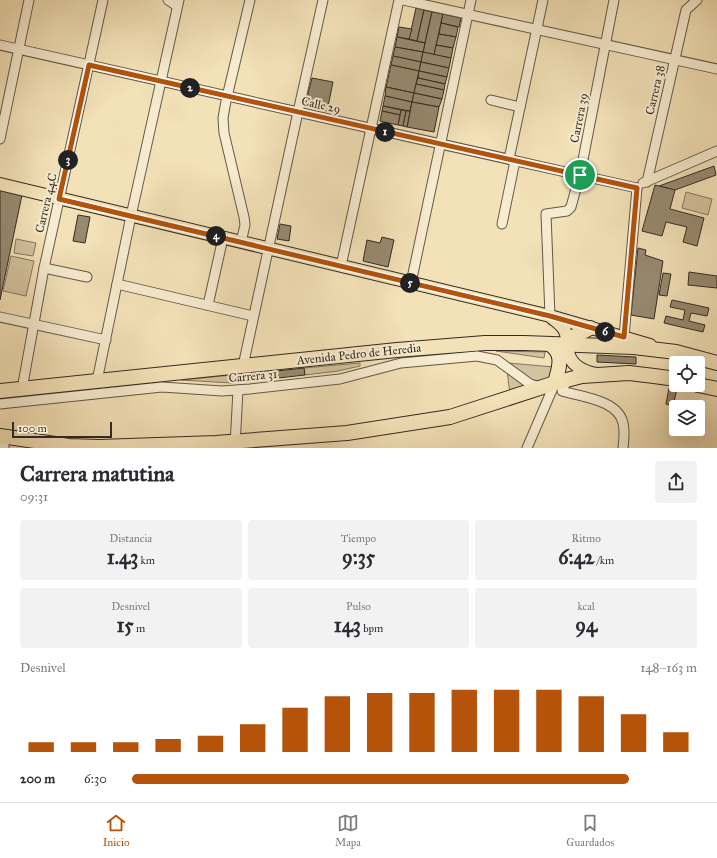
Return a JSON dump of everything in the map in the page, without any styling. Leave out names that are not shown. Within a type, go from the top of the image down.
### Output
[{"type":"highway","points":[[568,345],[575,336],[590,328]]},
{"type":"highway","name":"Avenida Pedro de Heredia","points":[[0,391],[452,345],[504,342],[634,347],[676,352],[717,363]]},
{"type":"highway","points":[[549,344],[556,351],[560,360],[557,385]]},
{"type":"highway","points":[[2,440],[69,447],[235,445],[347,433],[440,419],[469,412],[582,376],[641,374],[669,378]]},
{"type":"highway","points":[[705,386],[717,389]]},
{"type":"main road","points":[[0,184],[550,316],[676,352]]},
{"type":"main road","points":[[550,316],[564,328],[568,339],[570,358],[575,366],[592,373],[610,374]]},
{"type":"street","points":[[0,139],[30,0]]},
{"type":"street","name":"Carrera 44C","points":[[22,389],[44,268],[103,0]]},
{"type":"street","points":[[97,381],[131,216],[178,3],[168,0]]},
{"type":"street","points":[[241,242],[245,225],[244,217],[223,118],[250,0]]},
{"type":"street","points":[[243,366],[324,0]]},
{"type":"street","points":[[341,266],[398,0]]},
{"type":"street","points":[[403,0],[717,69]]},
{"type":"street","points":[[411,283],[472,0]]},
{"type":"street","points":[[502,224],[520,107],[543,0]]},
{"type":"street","name":"Carrera 39","points":[[550,316],[546,214],[567,211],[571,208],[580,175],[614,0]]},
{"type":"street","name":"Carrera 38","points":[[647,182],[686,10],[690,2]]},
{"type":"street","name":"Calle 29","points":[[0,46],[637,188]]},
{"type":"street","points":[[490,100],[520,107]]},
{"type":"street","points":[[624,337],[637,188],[647,182],[717,151]]},
{"type":"street","points":[[208,305],[223,238]]},
{"type":"street","points":[[44,268],[87,276]]},
{"type":"street","points":[[117,284],[254,316]]},
{"type":"street","points":[[0,317],[106,340]]},
{"type":"street","name":"Carrera 31","points":[[0,404],[162,387],[222,391],[238,390],[334,380],[405,362],[477,356],[497,360],[532,385],[557,385]]},
{"type":"street","points":[[526,448],[557,385],[606,404],[618,412],[623,423],[623,448]]},
{"type":"street","points":[[235,445],[238,390]]},
{"type":"shaded area","points":[[686,192],[712,199],[708,215],[682,208]]},
{"type":"shaded area","points":[[16,239],[36,243],[33,256],[14,253]]},
{"type":"shaded area","points":[[11,256],[34,261],[26,296],[3,291]]},
{"type":"shaded area","points":[[496,351],[545,352],[544,358]]},
{"type":"shaded area","points":[[360,363],[360,366],[338,371],[305,375],[304,368]]},
{"type":"shaded area","points":[[508,363],[554,367],[551,378],[532,383]]},
{"type":"shaded area","points":[[507,370],[530,387],[510,395]]},
{"type":"shaded area","points":[[232,375],[232,383],[181,380]]},
{"type":"building","points":[[416,8],[424,10],[417,41],[409,39]]},
{"type":"building","points":[[424,10],[432,12],[425,43],[417,41]]},
{"type":"building","points":[[432,12],[443,14],[434,55],[423,52]]},
{"type":"building","points":[[443,14],[461,18],[459,27],[441,23]]},
{"type":"building","points":[[441,23],[458,27],[456,37],[439,34]]},
{"type":"building","points":[[399,27],[412,29],[409,39],[397,37]]},
{"type":"building","points":[[439,34],[456,37],[453,48],[436,45]]},
{"type":"building","points":[[397,37],[425,43],[423,52],[395,47]]},
{"type":"building","points":[[436,45],[453,48],[451,58],[434,55]]},
{"type":"building","points":[[395,47],[423,52],[421,62],[393,56]]},
{"type":"building","points":[[423,52],[451,58],[449,68],[421,62]]},
{"type":"building","points":[[393,56],[421,62],[419,71],[391,65]]},
{"type":"building","points":[[421,62],[449,68],[447,77],[419,71]]},
{"type":"building","points":[[391,65],[419,71],[414,93],[386,87]]},
{"type":"building","points":[[419,71],[447,77],[445,84],[418,78]]},
{"type":"building","points":[[312,78],[333,82],[327,111],[305,106]]},
{"type":"building","points":[[418,78],[445,84],[444,90],[416,84]]},
{"type":"building","points":[[416,84],[444,90],[442,99],[414,93]]},
{"type":"building","points":[[386,87],[414,93],[412,102],[385,96]]},
{"type":"building","points":[[414,93],[442,99],[439,107],[412,102]]},
{"type":"building","points":[[385,96],[412,102],[410,111],[383,106]]},
{"type":"building","points":[[412,102],[439,107],[434,132],[407,127]]},
{"type":"building","points":[[383,106],[401,110],[400,115],[382,111]]},
{"type":"building","points":[[401,110],[406,111],[403,126],[398,125]]},
{"type":"building","points":[[382,111],[400,115],[398,125],[380,121]]},
{"type":"building","points":[[406,111],[410,111],[407,127],[403,126]]},
{"type":"building","points":[[714,166],[716,175],[675,190],[659,186]]},
{"type":"building","points":[[655,185],[675,190],[670,209],[704,218],[697,246],[683,242],[687,227],[666,222],[662,236],[642,231]]},
{"type":"building","points":[[0,190],[22,195],[0,300]]},
{"type":"building","points":[[78,215],[90,217],[85,243],[73,241]]},
{"type":"building","points":[[280,224],[291,226],[289,241],[277,239]]},
{"type":"building","points":[[382,237],[394,240],[388,267],[363,261],[367,240],[380,243]]},
{"type":"building","points":[[638,248],[646,250],[645,255],[663,261],[654,319],[631,315]]},
{"type":"building","points":[[689,272],[717,276],[717,288],[688,285]]},
{"type":"building","points":[[663,273],[671,274],[667,296],[659,295]]},
{"type":"building","points":[[672,300],[709,308],[707,316],[691,313],[689,321],[705,325],[703,332],[664,323],[666,316],[683,320],[685,310],[670,307]]},
{"type":"building","points":[[597,355],[636,357],[636,364],[597,362]]},
{"type":"building","points":[[304,368],[305,375],[269,379],[268,372]]},
{"type":"building","points":[[669,388],[669,392],[676,392],[674,400],[669,400],[669,405],[666,404]]},
{"type":"route","points":[[89,65],[580,175],[637,188],[624,337],[550,316],[59,199],[89,65]]}]
